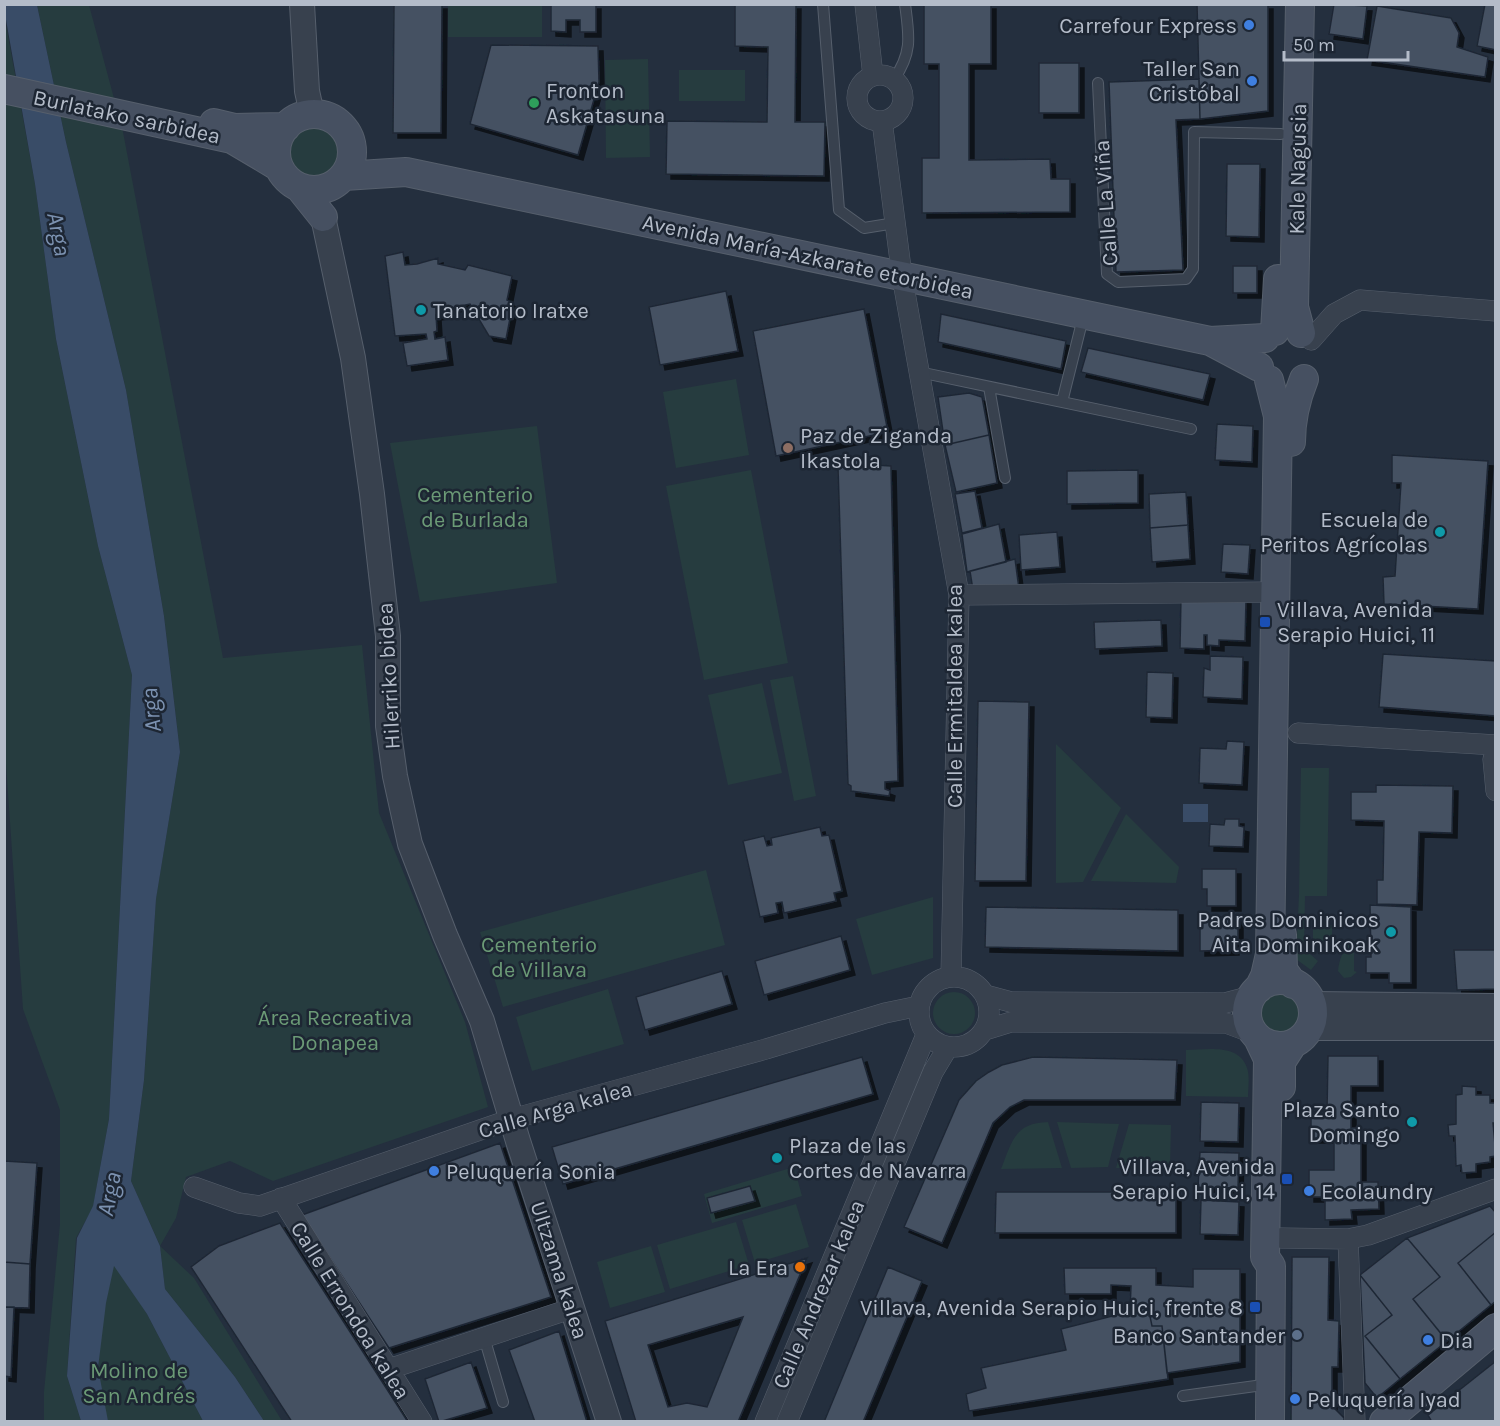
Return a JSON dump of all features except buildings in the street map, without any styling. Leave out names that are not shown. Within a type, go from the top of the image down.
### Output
[{"type":"main road","name":"Kale Nagusia","points":[[1284,4],[1294,307],[1288,335]]},
{"type":"main road","name":"Kale Nagusia","points":[[1289,134],[1300,4]]},
{"type":"main road","name":"Burlatako sarbidea","points":[[4,77],[232,139],[279,167]]},
{"type":"main road","name":"Burlatako sarbidea","points":[[4,89],[235,128],[286,127]]},
{"type":"main road","points":[[312,114],[336,121],[351,141],[406,172],[340,180],[329,188],[314,190],[299,188],[279,167],[276,150],[286,127],[302,116],[312,114]]},
{"type":"main road","points":[[323,217],[340,180],[351,163],[351,141]]},
{"type":"main road","name":"Avenida María-Azkarate etorbidea","points":[[406,172],[1210,341],[1288,335]]},
{"type":"main road","name":"Hilerriko bidea","points":[[299,188],[323,217]]},
{"type":"main road","points":[[1270,1422],[1271,1266],[1265,1257],[1268,1059],[1247,1015],[1265,976],[1269,954],[1278,416],[1257,356],[1260,346],[1288,335],[1315,356],[1312,369],[1296,398],[1292,417],[1282,954],[1283,970],[1302,1015],[1281,1062],[1280,1259],[1271,1266]]},
{"type":"main road","name":"Avenida María-Azkarate etorbidea","points":[[1210,341],[1264,374]]},
{"type":"main road","points":[[1264,374],[1280,386],[1293,385],[1304,380]]},
{"type":"main road","points":[[1256,992],[1267,983],[1277,981],[1302,1015]]},
{"type":"main road","points":[[1256,1036],[1267,1044],[1302,1015]]},
{"type":"main road","points":[[1384,1422],[1496,1328]]},
{"type":"street","points":[[302,4],[307,91],[312,114]]},
{"type":"street","points":[[864,4],[873,76]]},
{"type":"street","points":[[873,76],[888,76],[894,79],[903,92],[901,108],[897,114],[882,121],[874,121],[862,113],[857,99],[861,84],[873,76]]},
{"type":"street","name":"Calle Ermitaldea kalea","points":[[882,121],[902,276],[959,595],[951,977]]},
{"type":"street","name":"Hilerriko bidea","points":[[323,217],[354,358],[372,494],[388,636],[388,726],[395,776],[410,844],[445,935],[482,1021],[513,1119]]},
{"type":"street","points":[[1288,335],[1360,300],[1496,311]]},
{"type":"street","points":[[959,595],[1274,592]]},
{"type":"street","points":[[1298,733],[1496,745]]},
{"type":"street","points":[[1496,759],[1493,759],[1496,791]]},
{"type":"street","points":[[951,977],[971,981],[985,995],[989,1006],[989,1018],[985,1030],[978,1038],[959,1047],[948,1047],[940,1045],[926,1035],[921,1026],[920,1006],[923,995],[931,986],[951,977]]},
{"type":"street","points":[[985,995],[1011,1002],[1225,1003],[1256,992]]},
{"type":"street","name":"Calle Arga kalea","points":[[194,1187],[239,1203],[260,1206],[513,1119],[766,1049],[885,1013],[920,1006]]},
{"type":"street","points":[[1302,1015],[1496,1006]]},
{"type":"street","points":[[1302,1015],[1496,1028]]},
{"type":"street","points":[[985,1030],[1011,1022],[1226,1023],[1256,1036]]},
{"type":"street","name":"Calle Andrezar kalea","points":[[765,1422],[926,1035]]},
{"type":"street","name":"Calle Andrezar kalea","points":[[787,1422],[933,1072],[948,1047]]},
{"type":"street","name":"Ultzama kalea","points":[[513,1119],[609,1422]]},
{"type":"street","points":[[1281,1238],[1348,1239],[1368,1235],[1496,1189]]},
{"type":"street","name":"Calle Errondoa kalea","points":[[281,1198],[422,1422]]},
{"type":"street","points":[[1348,1239],[1355,1422]]},
{"type":"street","points":[[389,1369],[573,1308]]},
{"type":"lane","points":[[823,4],[839,210],[864,228],[895,223]]},
{"type":"lane","points":[[894,79],[904,66],[910,45],[905,4]]},
{"type":"lane","name":"Calle La Viña","points":[[1098,83],[1107,274],[1118,282],[1186,279],[1193,269],[1194,132],[1289,134]]},
{"type":"lane","points":[[1062,402],[1084,314]]},
{"type":"lane","points":[[919,372],[1191,429]]},
{"type":"lane","points":[[989,387],[1005,478]]},
{"type":"lane","points":[[484,1337],[503,1402]]},
{"type":"lane","points":[[1183,1396],[1271,1384]]},
{"type":"green space","name":"Área Recreativa Donapea","points":[[37,5],[89,5],[123,132],[223,658],[362,645],[379,813],[465,1022],[488,1107],[273,1181],[230,1161],[186,1177],[176,1218],[160,1246],[131,1181],[144,1080],[156,898],[180,752],[164,616],[126,390],[66,142]]},
{"type":"green space","points":[[448,5],[542,5],[542,37],[448,37]]},
{"type":"green space","points":[[4,14],[35,184],[56,339],[98,546],[132,675],[109,1119],[93,1207],[76,1238],[67,1376],[81,1421],[44,1421],[44,1392],[60,1224],[60,1110],[23,1009],[5,750]]},
{"type":"green space","points":[[648,59],[650,157],[606,158],[605,60]]},
{"type":"green space","points":[[679,70],[745,70],[745,101],[679,101]]},
{"type":"green space","points":[[315,123],[326,125],[339,136],[344,152],[342,163],[331,176],[315,181],[304,179],[291,168],[286,152],[288,141],[299,128]]},
{"type":"green space","points":[[736,379],[749,455],[676,468],[663,392]]},
{"type":"green space","name":"Cementerio de Burlada","points":[[537,426],[557,583],[420,602],[390,443]]},
{"type":"green space","points":[[751,470],[788,663],[704,680],[666,486]]},
{"type":"green space","points":[[793,676],[816,796],[794,801],[770,680]]},
{"type":"green space","points":[[762,683],[782,773],[728,785],[708,695]]},
{"type":"green space","points":[[1056,744],[1121,808],[1083,882],[1056,883]]},
{"type":"green space","points":[[1301,768],[1329,768],[1327,896],[1305,896],[1304,949],[1318,961],[1311,970],[1296,959]]},
{"type":"green space","points":[[1126,814],[1179,867],[1176,883],[1091,881]]},
{"type":"green space","name":"Cementerio de Villava","points":[[706,870],[725,945],[503,1007],[480,932]]},
{"type":"green space","points":[[933,897],[933,958],[872,975],[856,919]]},
{"type":"green space","points":[[1313,925],[1332,925],[1332,945],[1313,944]]},
{"type":"green space","points":[[1354,940],[1360,941],[1359,948],[1354,948],[1354,971],[1357,972],[1351,977],[1344,978],[1338,971],[1339,963],[1345,948]]},
{"type":"green space","points":[[608,989],[624,1044],[532,1071],[516,1017]]},
{"type":"green space","points":[[954,992],[969,998],[975,1013],[969,1028],[954,1034],[939,1028],[933,1013],[939,998]]},
{"type":"green space","points":[[1279,993],[1288,994],[1295,999],[1300,1006],[1300,1024],[1295,1031],[1288,1036],[1279,1037],[1270,1036],[1263,1031],[1258,1024],[1257,1015],[1258,1006],[1263,999],[1270,994]]},
{"type":"green space","points":[[1212,1049],[1229,1051],[1237,1055],[1243,1060],[1248,1071],[1248,1097],[1186,1096],[1186,1050]]},
{"type":"green space","points":[[1048,1122],[1062,1168],[1001,1169],[1012,1143],[1021,1130],[1037,1123]]},
{"type":"green space","points":[[1057,1122],[1119,1124],[1108,1167],[1071,1168]]},
{"type":"green space","points":[[1129,1124],[1171,1125],[1170,1168],[1116,1168]]},
{"type":"green space","points":[[794,1167],[802,1196],[712,1223],[704,1194]]},
{"type":"green space","points":[[796,1204],[809,1247],[755,1263],[742,1220]]},
{"type":"green space","points":[[736,1222],[749,1265],[670,1289],[657,1245]]},
{"type":"green space","points":[[160,1246],[194,1278],[282,1421],[264,1421],[235,1377],[165,1289]]},
{"type":"green space","points":[[651,1246],[665,1292],[610,1308],[597,1262]]},
{"type":"green space","name":"Molino de San Andrés","points":[[114,1262],[147,1314],[203,1421],[108,1421],[102,1403],[99,1363],[103,1321]]},
{"type":"water","name":"Arga","points":[[4,5],[37,5],[66,142],[126,390],[164,616],[180,752],[156,899],[144,1080],[131,1181],[160,1246],[165,1289],[235,1377],[264,1421],[203,1421],[147,1314],[114,1266],[106,1303],[98,1368],[108,1421],[81,1421],[67,1376],[77,1238],[93,1206],[109,1119],[132,675],[98,546],[56,339],[35,184]]},
{"type":"water","points":[[1183,804],[1208,804],[1208,822],[1183,822]]},
{"type":"place","name":"Carrefour Express","points":[[1249,25]]},
{"type":"place","name":"Taller San Cristóbal","points":[[1252,81]]},
{"type":"place","name":"Fronton Askatasuna","points":[[534,103]]},
{"type":"place","name":"Tanatorio Iratxe","points":[[421,310]]},
{"type":"place","name":"Paz de Ziganda Ikastola","points":[[788,448]]},
{"type":"place","name":"Escuela de Peritos Agrícolas","points":[[1440,532]]},
{"type":"place","name":"Villava, Avenida Serapio Huici, 11","points":[[1265,622]]},
{"type":"place","name":"Padres Dominicos Aita Dominikoak","points":[[1391,932]]},
{"type":"place","name":"Plaza Santo Domingo","points":[[1412,1122]]},
{"type":"place","name":"Plaza de las Cortes de Navarra","points":[[777,1158]]},
{"type":"place","name":"Peluquería Sonia","points":[[434,1171]]},
{"type":"place","name":"Villava, Avenida Serapio Huici, 14","points":[[1287,1179]]},
{"type":"place","name":"Ecolaundry","points":[[1309,1191]]},
{"type":"place","name":"La Era","points":[[800,1267]]},
{"type":"place","name":"Villava, Avenida Serapio Huici, frente 8","points":[[1255,1307]]},
{"type":"place","name":"Banco Santander","points":[[1297,1335]]},
{"type":"place","name":"Dia","points":[[1428,1340]]},
{"type":"place","name":"Peluquería Iyad","points":[[1295,1399]]}]
